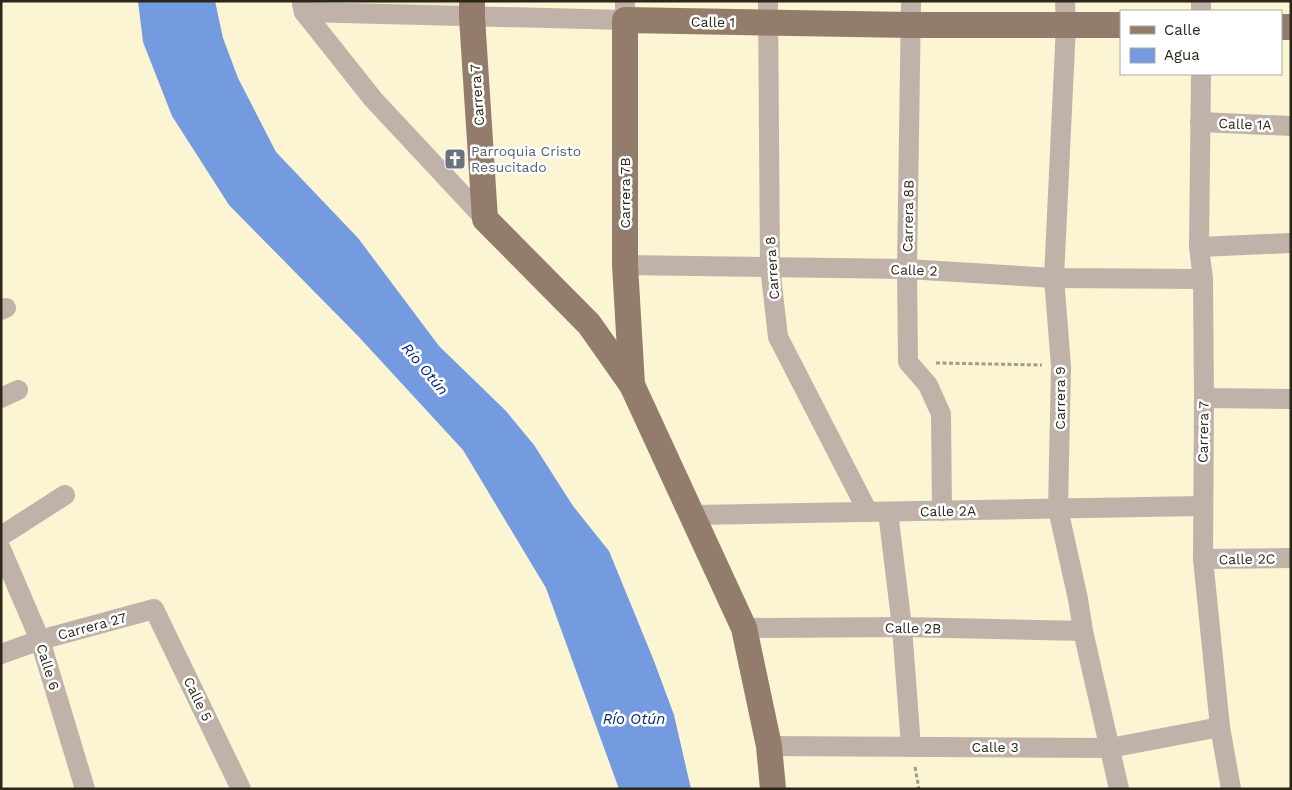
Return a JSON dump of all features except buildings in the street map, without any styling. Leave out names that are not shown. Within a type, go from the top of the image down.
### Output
[{"type":"main road","name":"Carrera 7","points":[[472,9],[485,219]]},
{"type":"main road","name":"Calle 1","points":[[625,11],[1065,13],[1120,25]]},
{"type":"main road","name":"Carrera 7B","points":[[625,11],[624,265],[632,385]]},
{"type":"main road","points":[[485,219],[589,324],[632,385],[694,515],[744,628],[768,746],[774,789]]},
{"type":"street","name":"Calle 1","points":[[303,6],[625,11]]},
{"type":"street","points":[[303,6],[373,98],[485,219]]},
{"type":"street","name":"Carrera 8","points":[[768,12],[770,267],[778,337],[878,512]]},
{"type":"street","name":"Carrera 8B","points":[[908,362],[907,269],[911,13]]},
{"type":"street","name":"Carrera 9","points":[[1065,13],[1054,278],[1061,366],[1058,509],[1078,599],[1082,631],[1119,789]]},
{"type":"street","name":"Carrera 7","points":[[1200,75],[1199,247],[1203,279],[1203,560],[1220,728],[1231,789]]},
{"type":"street","name":"Calle 1A","points":[[1200,122],[1291,126]]},
{"type":"street","points":[[1199,247],[1291,243]]},
{"type":"street","name":"Calle 2","points":[[624,265],[907,269],[1054,278],[1203,279]]},
{"type":"street","points":[[908,362],[928,384],[941,414],[942,511]]},
{"type":"street","points":[[1204,398],[1291,399]]},
{"type":"street","points":[[1,536],[65,495]]},
{"type":"street","name":"Calle 2A","points":[[694,515],[1202,506]]},
{"type":"street","points":[[878,512],[902,628],[911,747]]},
{"type":"street","name":"Calle 2C","points":[[1203,560],[1291,558]]},
{"type":"street","name":"Calle 6","points":[[3,560],[40,640],[85,789]]},
{"type":"street","name":"Carrera 27","points":[[1,654],[40,640],[154,609]]},
{"type":"street","name":"Calle 5","points":[[154,609],[241,789]]},
{"type":"street","name":"Calle 2B","points":[[744,628],[1082,631]]},
{"type":"street","name":"Calle 3","points":[[768,746],[1110,748],[1220,728]]},
{"type":"path","points":[[908,362],[1061,366]]},
{"type":"shaded area","points":[[351,1],[472,1],[472,17],[355,14]]},
{"type":"water","name":"Río Otún","points":[[138,1],[215,1],[223,38],[238,78],[276,152],[358,238],[439,346],[506,411],[534,445],[573,506],[609,551],[674,715],[691,789],[619,789],[546,588],[463,450],[358,336],[229,205],[172,116],[143,42]]},
{"type":"place","name":"Parroquia Cristo Resucitado","points":[[455,159]]}]
